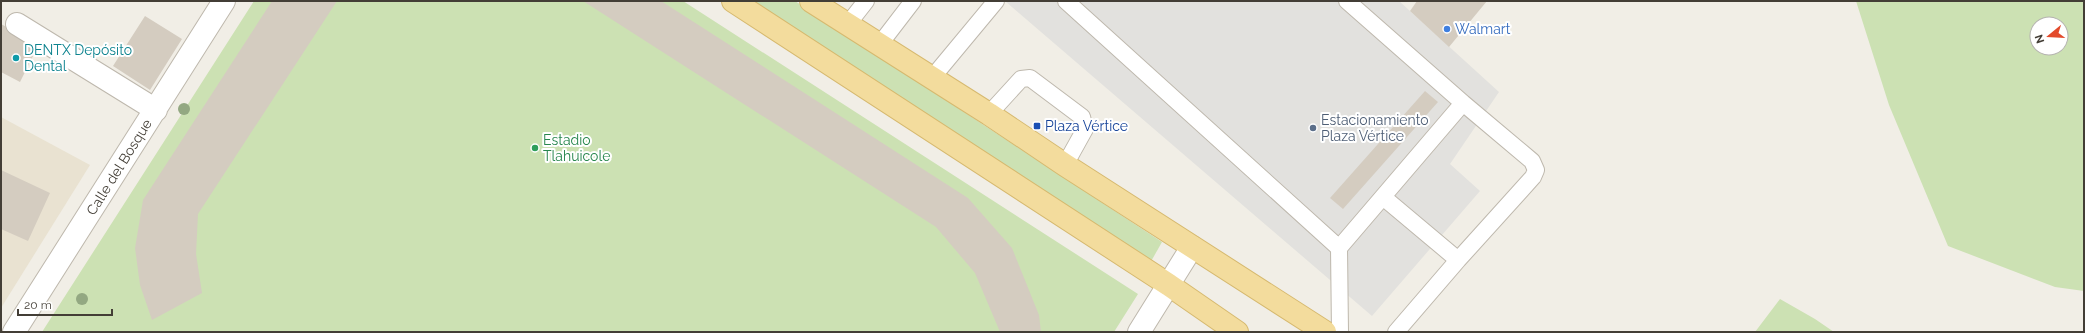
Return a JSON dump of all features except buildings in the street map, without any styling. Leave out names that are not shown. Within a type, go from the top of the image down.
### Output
[{"type":"main road","points":[[733,1],[1169,285],[1237,332]]},
{"type":"main road","points":[[812,1],[1325,332]]},
{"type":"street","name":"Calle del Bosque","points":[[14,332],[224,1]]},
{"type":"street","points":[[17,24],[156,110]]},
{"type":"street","points":[[1139,332],[1192,247]]},
{"type":"lane","points":[[848,24],[866,1]]},
{"type":"lane","points":[[880,44],[913,1]]},
{"type":"lane","points":[[932,78],[996,1]]},
{"type":"lane","points":[[1066,1],[1339,248]]},
{"type":"lane","points":[[1346,1],[1532,162],[1536,170],[1533,177],[1458,260],[1396,332]]},
{"type":"lane","points":[[989,114],[1021,79],[1030,78],[1082,117],[1085,129],[1065,165]]},
{"type":"lane","points":[[1340,332],[1339,248],[1464,103]]},
{"type":"lane","points":[[1383,197],[1458,260]]},
{"type":"shaded area","name":"Estacionamiento Plaza Vértice","points":[[1005,1],[1399,1],[1499,92],[1450,164],[1480,191],[1372,316]]},
{"type":"shaded area","points":[[1,117],[90,165],[1,308]]},
{"type":"green space","name":"Estadio Tlahuicole","points":[[254,1],[683,1],[1138,294],[1114,332],[42,332]]},
{"type":"green space","points":[[743,1],[795,1],[1162,242],[1149,265]]},
{"type":"green space","points":[[1856,1],[2084,1],[2084,291],[2055,287],[1948,246],[1889,105]]},
{"type":"green space","points":[[1780,299],[1815,319],[1834,332],[1755,332]]},
{"type":"place","name":"Walmart","points":[[1447,29]]},
{"type":"place","name":"DENTX Depósito Dental","points":[[16,58]]},
{"type":"place","name":"Plaza Vértice","points":[[1037,126]]},
{"type":"place","name":"Estacionamiento Plaza Vértice","points":[[1313,128]]},
{"type":"place","name":"Estadio Tlahuicole","points":[[535,148]]}]
